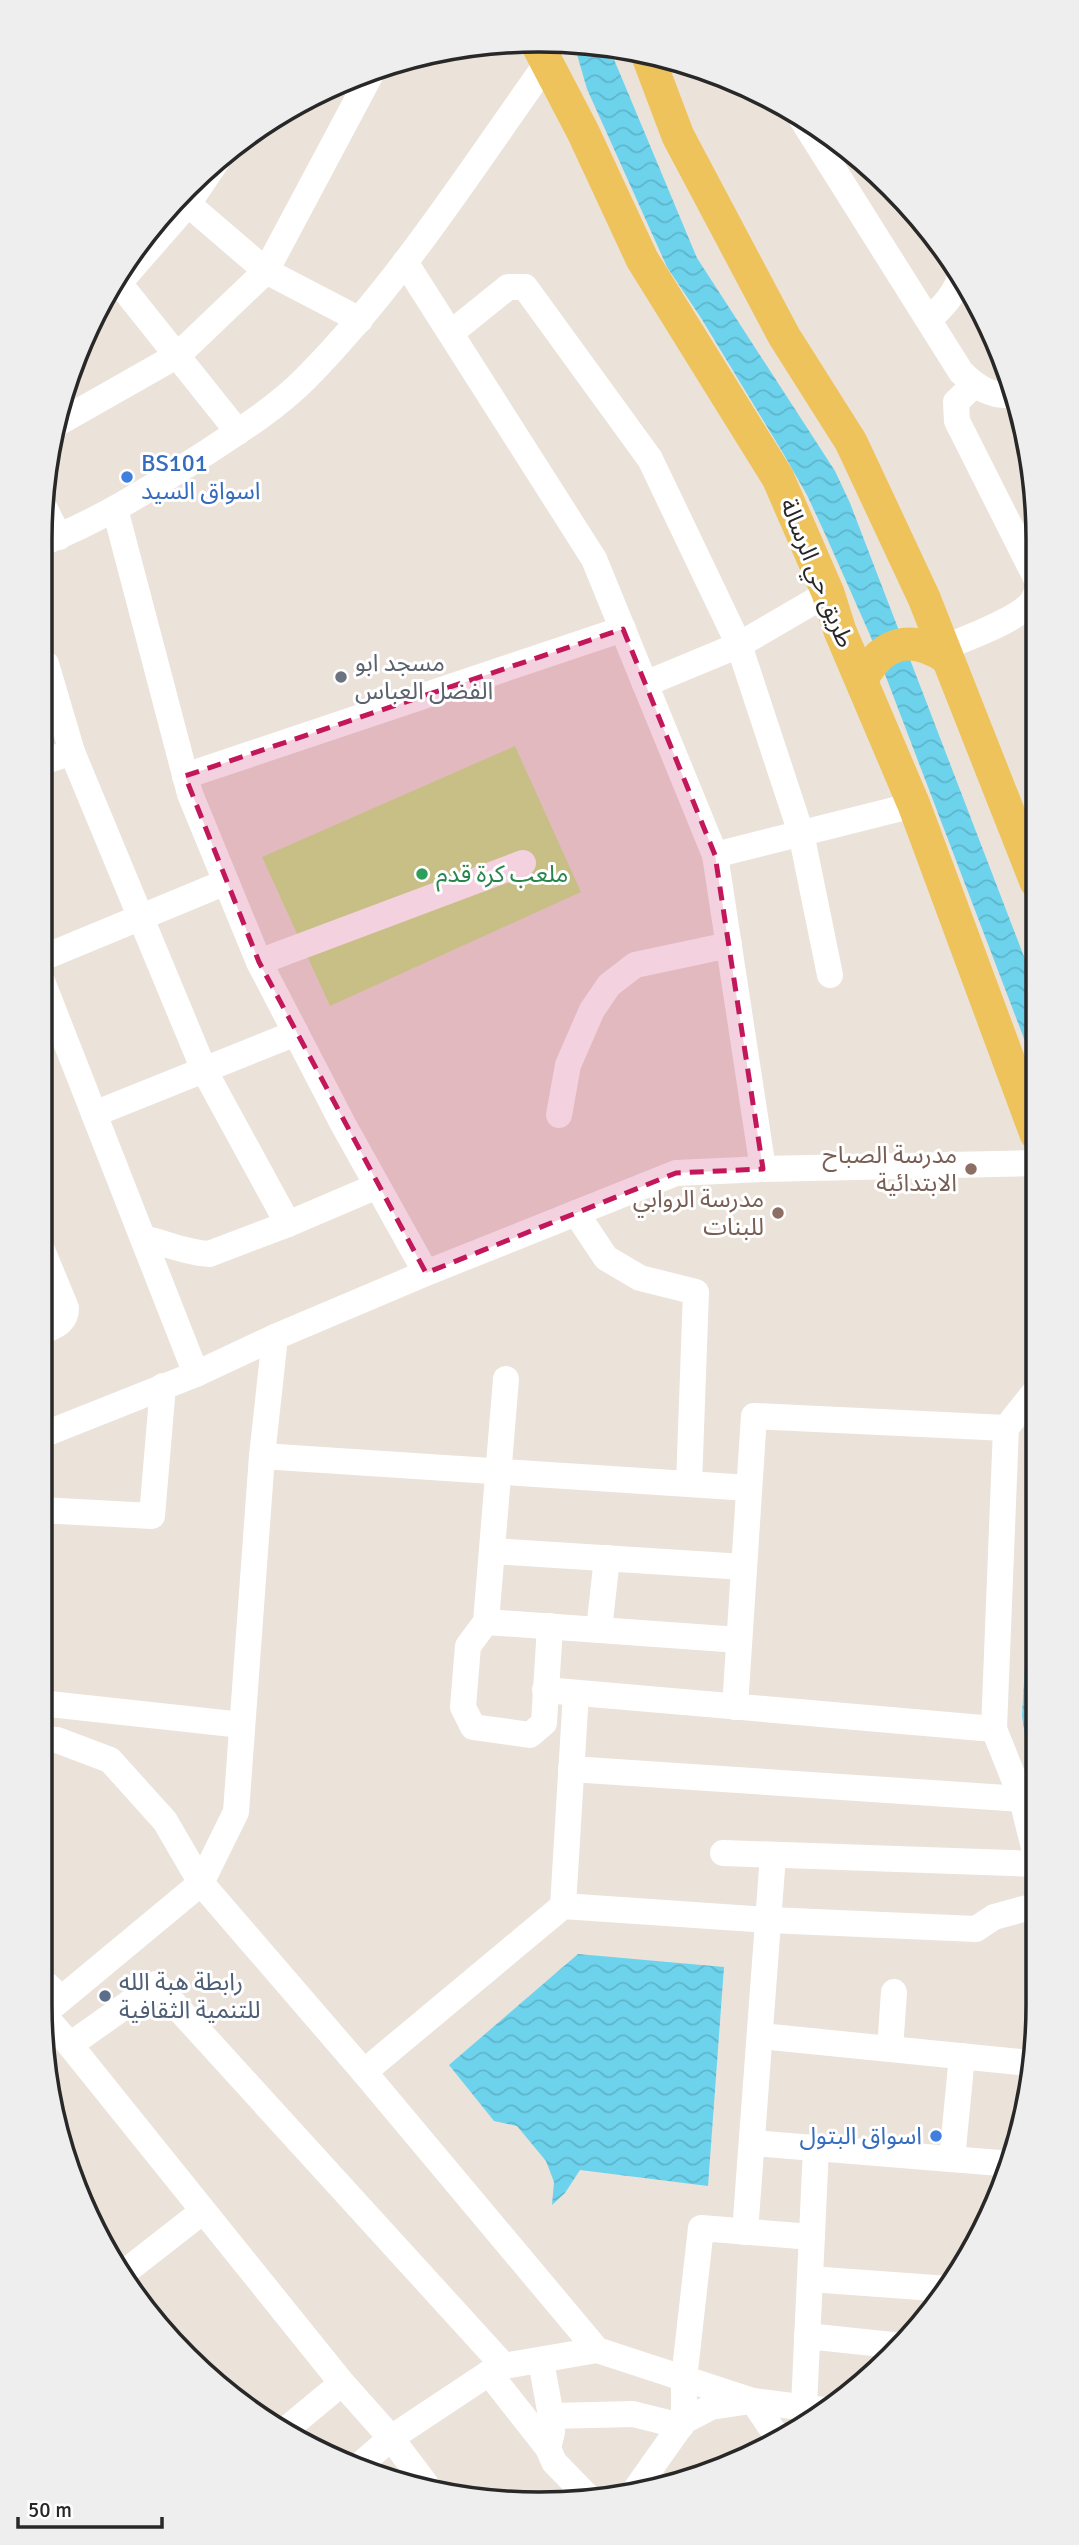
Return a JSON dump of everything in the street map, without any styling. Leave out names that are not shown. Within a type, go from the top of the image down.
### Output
[{"type":"main road","name":"طريق حي الرسالة","points":[[541,53],[583,132],[642,259],[778,478],[857,654],[1026,1107]]},
{"type":"main road","points":[[651,66],[678,136],[784,336],[851,442],[1026,858]]},
{"type":"main road","points":[[857,654],[903,627],[930,634]]},
{"type":"street","points":[[52,540],[115,509],[238,432],[303,381],[360,320],[405,262],[541,53]]},
{"type":"street","points":[[68,417],[178,355],[265,271],[365,85]]},
{"type":"street","points":[[814,137],[961,372],[974,385],[1005,396]]},
{"type":"street","points":[[188,202],[265,271],[360,320]]},
{"type":"street","points":[[405,262],[594,559],[715,855],[762,1169]]},
{"type":"street","points":[[451,333],[508,286],[525,287],[650,459],[740,645],[801,833],[831,975]]},
{"type":"street","points":[[929,320],[956,288]]},
{"type":"street","points":[[121,292],[178,355],[238,432]]},
{"type":"street","points":[[974,385],[956,402],[957,421],[1026,558]]},
{"type":"street","points":[[115,509],[190,794],[259,962],[426,1273]]},
{"type":"street","points":[[645,684],[740,645],[828,593]]},
{"type":"street","points":[[930,634],[1003,622],[1026,607]]},
{"type":"street","points":[[185,776],[623,628]]},
{"type":"street","points":[[52,684],[72,752],[204,1070],[288,1224]]},
{"type":"street","points":[[52,759],[72,752]]},
{"type":"street","points":[[715,855],[914,804]]},
{"type":"street","points":[[259,962],[523,863]]},
{"type":"street","points":[[52,954],[226,882]]},
{"type":"street","points":[[559,1115],[568,1065],[592,1010],[609,985],[635,965],[729,944]]},
{"type":"street","points":[[52,1023],[94,1114],[196,1374]]},
{"type":"street","points":[[94,1114],[296,1033]]},
{"type":"street","points":[[52,1431],[196,1374],[426,1273],[676,1173],[1026,1163]]},
{"type":"street","points":[[143,1238],[209,1254],[377,1186]]},
{"type":"street","points":[[576,1213],[606,1258],[640,1278],[696,1292],[689,1484]]},
{"type":"street","points":[[52,1274],[66,1308],[66,1316],[62,1322],[52,1327]]},
{"type":"street","points":[[52,2006],[201,1883],[236,1812],[262,1455],[275,1338]]},
{"type":"street","points":[[506,1379],[486,1622],[468,1646],[463,1707],[473,1727],[530,1735],[544,1723],[550,1626]]},
{"type":"street","points":[[52,1511],[152,1516],[163,1386]]},
{"type":"street","points":[[1026,1403],[1006,1428],[994,1729],[1026,1815]]},
{"type":"street","points":[[735,1707],[754,1416],[1006,1428]]},
{"type":"street","points":[[262,1455],[749,1489]]},
{"type":"street","points":[[492,1550],[744,1567]]},
{"type":"street","points":[[599,1630],[607,1558]]},
{"type":"street","points":[[486,1622],[739,1640]]},
{"type":"street","points":[[545,1690],[994,1729]]},
{"type":"street","points":[[563,1906],[576,1693]]},
{"type":"street","points":[[52,1704],[242,1725]]},
{"type":"street","points":[[52,1739],[110,1760],[165,1821],[201,1883],[597,2350]]},
{"type":"street","points":[[571,1769],[1022,1799]]},
{"type":"street","points":[[723,1853],[1026,1864]]},
{"type":"street","points":[[745,2232],[773,1855]]},
{"type":"street","points":[[364,2072],[563,1906],[769,1920],[975,1929],[994,1917],[1026,1908]]},
{"type":"street","points":[[70,2045],[156,1984],[497,2369],[548,2448],[554,2462],[581,2490]]},
{"type":"street","points":[[890,2049],[894,1992]]},
{"type":"street","points":[[53,2015],[70,2045],[421,2478]]},
{"type":"street","points":[[761,2036],[1023,2062]]},
{"type":"street","points":[[952,2159],[961,2056]]},
{"type":"street","points":[[752,2143],[1001,2163]]},
{"type":"street","points":[[814,2407],[807,2336],[816,2148]]},
{"type":"street","points":[[130,2268],[203,2211]]},
{"type":"street","points":[[682,2424],[684,2379],[701,2228],[812,2237]]},
{"type":"street","points":[[810,2279],[936,2288]]},
{"type":"street","points":[[807,2336],[889,2345]]},
{"type":"street","points":[[366,2460],[391,2438],[497,2369],[597,2350],[753,2401],[813,2408]]},
{"type":"street","points":[[541,2361],[551,2416],[552,2432],[548,2448]]},
{"type":"street","points":[[292,2425],[342,2383]]},
{"type":"street","points":[[641,2482],[682,2424],[711,2407],[753,2401]]},
{"type":"street","points":[[753,2401],[774,2432]]},
{"type":"street","points":[[551,2416],[633,2414],[682,2424]]},
{"type":"highlighted area","points":[[623,629],[715,855],[763,1169],[676,1173],[426,1273],[259,962],[185,776]]},
{"type":"green space","name":"ملعب كرة قدم","points":[[515,746],[581,892],[330,1006],[262,857]]},
{"type":"water","points":[[577,55],[614,59],[697,258],[835,471],[850,503],[1026,962],[1026,1044],[870,635],[826,536],[783,453],[667,267],[587,89]]},
{"type":"water","points":[[1026,1647],[1026,1743],[1022,1716]]},
{"type":"water","points":[[578,1954],[724,1967],[708,2186],[580,2170],[565,2193],[552,2205],[554,2182],[546,2161],[517,2126],[494,2121],[449,2065]]},
{"type":"place","name":"BS101 اسواق السيد","points":[[127,477]]},
{"type":"place","name":"مسجد ابو الفضل العباس","points":[[341,677]]},
{"type":"place","name":"ملعب كرة قدم","points":[[422,874]]},
{"type":"place","name":"مدرسة الصباح الابتدائية","points":[[971,1169]]},
{"type":"place","name":"مدرسة الروابي للبنات","points":[[778,1213]]},
{"type":"place","name":"رابطة هبة الله للتنمية الثقافية","points":[[105,1996]]},
{"type":"place","name":"اسواق البتول","points":[[936,2136]]}]
